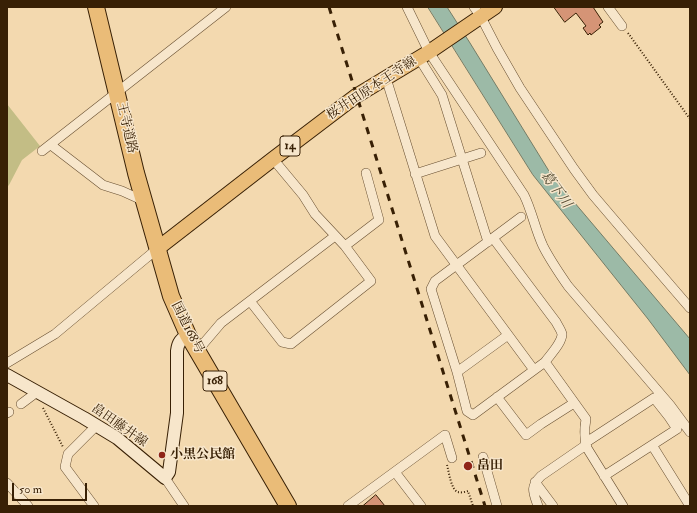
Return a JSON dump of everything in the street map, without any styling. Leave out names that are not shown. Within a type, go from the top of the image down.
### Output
[{"type":"highway","name":"王寺道路","points":[[96,7],[157,249]]},
{"type":"highway","name":"国道168号","points":[[157,249],[171,296],[188,335],[288,506]]},
{"type":"main road","name":"桜井田原本王寺線","points":[[157,249],[356,96],[424,55],[477,12],[495,7]]},
{"type":"main road","points":[[165,478],[169,472],[177,412],[178,344],[188,335]]},
{"type":"main road","name":"畠田藤井線","points":[[7,375],[117,438],[165,478]]},
{"type":"street","points":[[42,151],[226,7]]},
{"type":"street","points":[[407,7],[424,55],[442,95],[462,159],[491,240],[552,316],[562,334],[553,352],[545,362],[473,415],[467,411],[457,372],[431,289],[435,281],[491,240],[521,217]]},
{"type":"street","points":[[608,7],[622,26]]},
{"type":"street","points":[[477,12],[520,88],[574,169],[617,224],[690,308]]},
{"type":"street","points":[[424,55],[524,195],[543,247],[568,286],[670,405],[690,432]]},
{"type":"street","points":[[386,78],[435,236],[534,370]]},
{"type":"street","points":[[51,144],[103,186],[122,191],[144,201]]},
{"type":"street","points":[[415,174],[481,154]]},
{"type":"street","points":[[250,300],[282,342],[291,344],[371,281],[345,246],[315,214],[303,195],[273,159]]},
{"type":"street","points":[[345,246],[379,220],[366,173]]},
{"type":"street","points":[[198,350],[221,323],[335,236]]},
{"type":"street","points":[[7,363],[55,334],[157,249]]},
{"type":"street","points":[[457,372],[508,335]]},
{"type":"street","points":[[545,362],[586,420],[584,430],[586,444],[592,457],[623,506]]},
{"type":"street","points":[[21,404],[37,392]]},
{"type":"street","points":[[497,397],[526,435],[574,402]]},
{"type":"street","points":[[538,506],[533,491],[535,482],[541,476],[654,398],[677,429],[604,476]]},
{"type":"street","points":[[94,506],[65,467],[68,454],[96,426]]},
{"type":"street","points":[[348,506],[445,435],[448,459]]},
{"type":"street","points":[[652,445],[690,506]]},
{"type":"street","points":[[483,457],[498,506]]},
{"type":"street","points":[[395,472],[421,506]]},
{"type":"street","points":[[165,478],[184,506]]},
{"type":"street","points":[[535,482],[553,506]]},
{"type":"street","points":[[7,483],[28,506]]},
{"type":"path","points":[[622,26],[690,119]]},
{"type":"path","points":[[37,392],[39,401],[68,454]]},
{"type":"path","points":[[448,459],[453,487],[456,491],[468,491],[473,506]]},
{"type":"shaded area","points":[[7,104],[40,146],[22,160],[7,187]]},
{"type":"water","name":"葛下川","points":[[428,7],[447,7],[552,176],[690,339],[690,375],[648,319],[533,175]]},
{"type":"building","points":[[554,7],[593,7],[603,22],[599,25],[601,27],[591,35],[590,33],[588,35],[583,28],[586,26],[576,13],[565,22]]},
{"type":"building","points":[[376,495],[385,506],[363,506]]},
{"type":"railway","points":[[329,7],[485,506]]},
{"type":"place","name":"小黒公民館","points":[[162,455]]},
{"type":"place","name":"畠田","points":[[468,466]]}]
